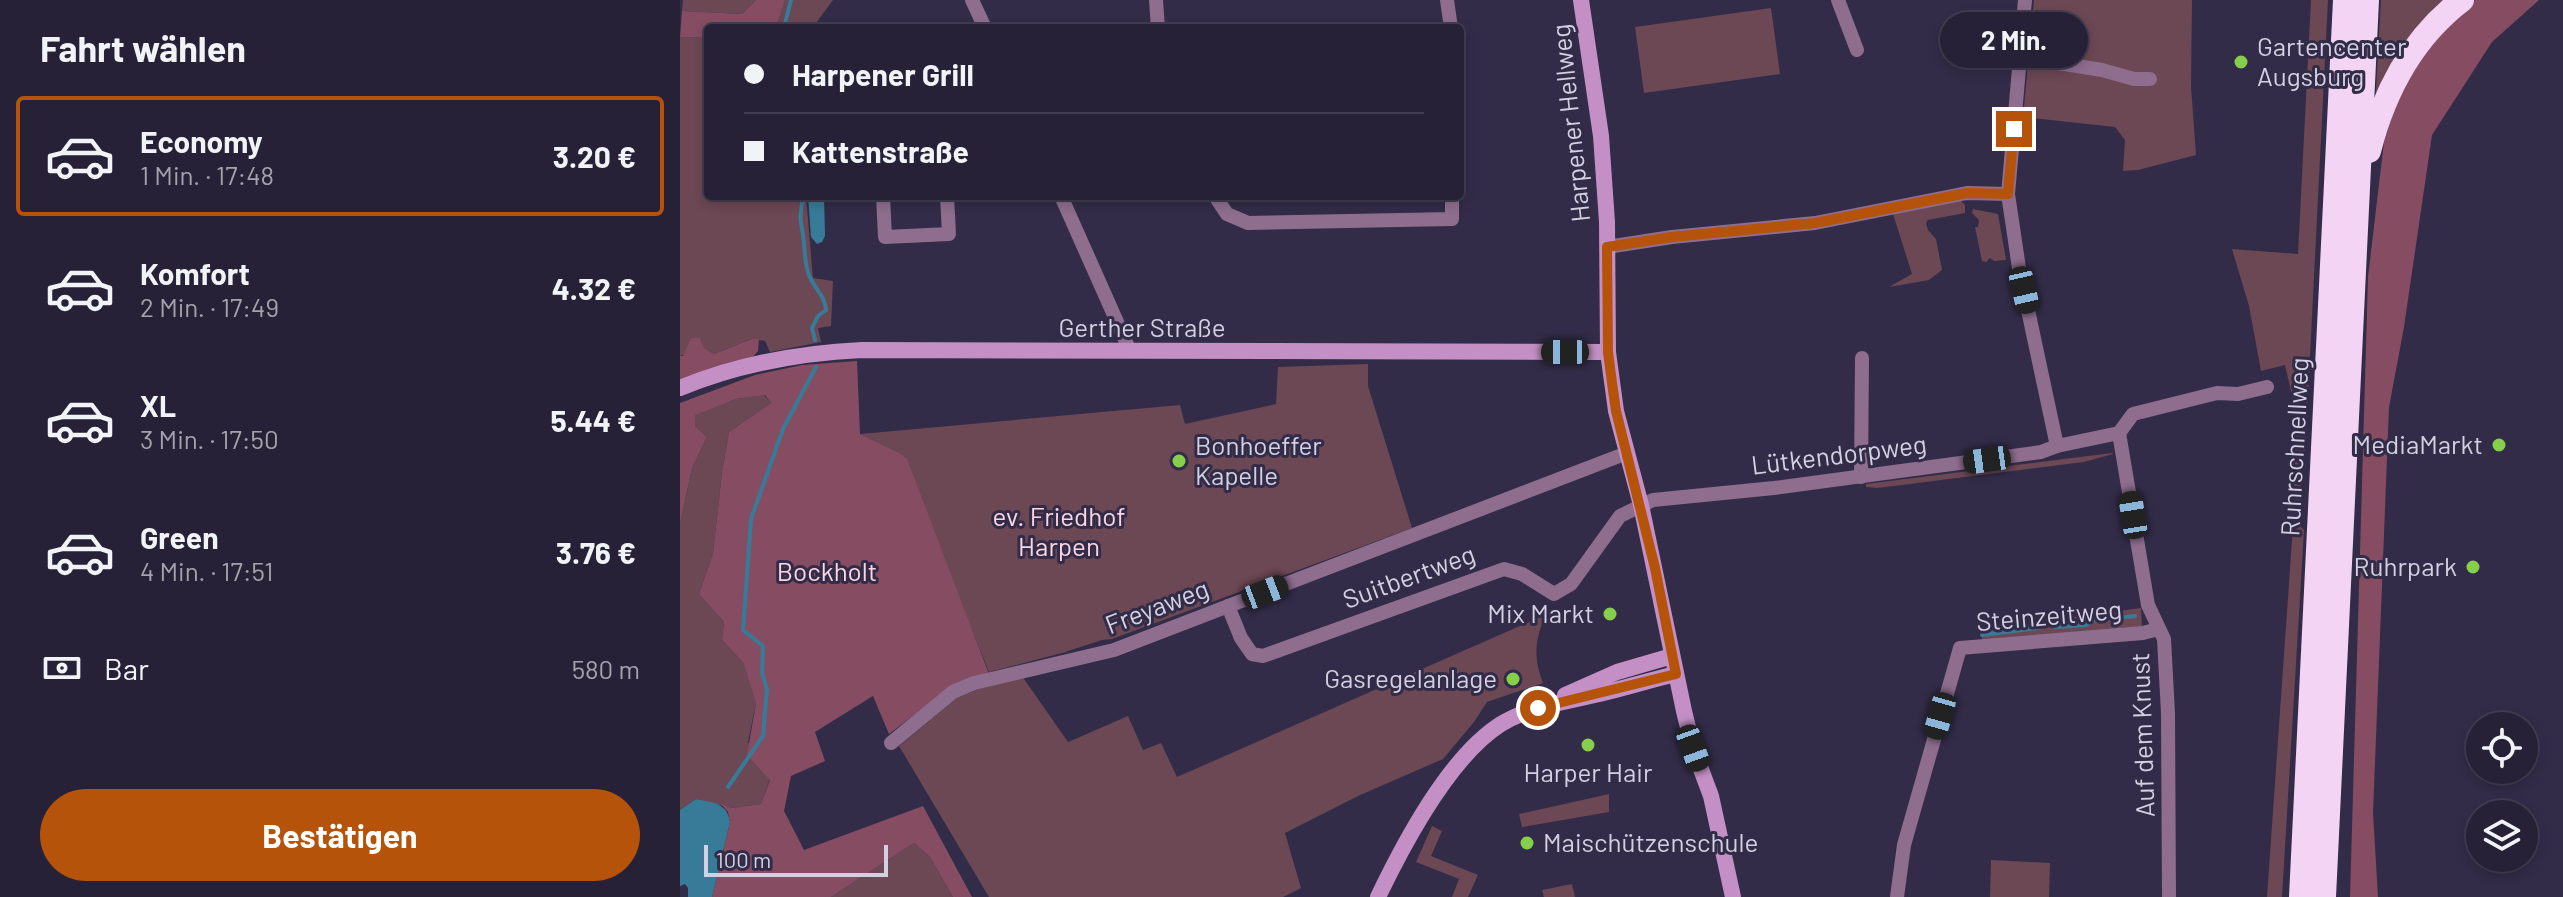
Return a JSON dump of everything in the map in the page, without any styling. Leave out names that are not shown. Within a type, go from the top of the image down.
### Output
[{"type":"highway","name":"Ruhrschnellweg","points":[[2301,897],[2345,0]]},
{"type":"highway","name":"Ruhrschnellweg","points":[[2324,897],[2367,0]]},
{"type":"highway","points":[[2357,212],[2379,117],[2396,79],[2418,42],[2462,0]]},
{"type":"highway","points":[[2329,793],[2335,897]]},
{"type":"street","points":[[972,0],[983,24]]},
{"type":"street","points":[[1156,0],[1158,24]]},
{"type":"street","points":[[1447,0],[1450,24]]},
{"type":"street","name":"Harpener Hellweg","points":[[1581,0],[1601,136],[1607,247],[1608,352],[1616,411],[1641,505],[1693,748],[1711,796],[1733,897]]},
{"type":"street","points":[[1838,0],[1857,50]]},
{"type":"street","points":[[2025,0],[2008,194],[2019,268],[2057,446]]},
{"type":"street","points":[[2020,57],[2102,70],[2134,79],[2150,79]]},
{"type":"street","points":[[1607,247],[1672,237],[1815,223],[1967,193],[2008,194]]},
{"type":"street","points":[[883,200],[885,237],[949,234],[947,200]]},
{"type":"street","points":[[1063,200],[1130,351]]},
{"type":"street","points":[[1218,200],[1227,214],[1248,223],[1452,219],[1452,200]]},
{"type":"street","name":"Gerther Straße","points":[[680,388],[731,371],[820,352],[862,350],[1608,352]]},
{"type":"street","points":[[1861,477],[1862,358]]},
{"type":"street","name":"Lütkendorpweg","points":[[1641,505],[1653,500],[1774,488],[2032,453],[2119,433],[2133,414],[2217,393],[2238,394],[2267,387]]},
{"type":"street","name":"Auf dem Knust","points":[[2119,433],[2148,605],[2164,639],[2168,713],[2169,897]]},
{"type":"street","name":"Freyaweg","points":[[891,743],[953,692],[974,683],[1114,650],[1627,453]]},
{"type":"street","name":"Suitbertweg","points":[[1228,606],[1241,638],[1252,654],[1263,656],[1504,569],[1522,574],[1554,594],[1571,584],[1620,516],[1641,505]]},
{"type":"street","name":"Steinzeitweg","points":[[1897,897],[1904,845],[1960,648],[2143,633],[2158,629]]},
{"type":"street","points":[[1378,897],[1407,841],[1449,774],[1500,724],[1606,676],[1672,656]]},
{"type":"street","points":[[1538,708],[1676,674]]},
{"type":"green space","points":[[683,0],[756,0],[742,14],[682,11]]},
{"type":"green space","points":[[756,0],[785,0],[777,24],[704,24],[704,38],[680,37],[682,11],[742,14]]},
{"type":"green space","points":[[785,0],[833,0],[816,24],[777,24]]},
{"type":"green space","points":[[2034,0],[2192,0],[2191,86],[2196,155],[2123,171],[2125,140],[2115,127],[2023,117]]},
{"type":"green space","points":[[2311,0],[2328,0],[2305,455],[2299,519],[2304,530],[2282,897],[2267,897],[2293,526],[2296,413],[2285,365],[2261,371],[2249,306],[2232,249],[2298,254]]},
{"type":"green space","points":[[2381,0],[2451,0],[2375,108]]},
{"type":"green space","points":[[2475,0],[2539,0],[2492,42],[2432,135],[2389,407],[2373,813],[2378,897],[2350,897],[2368,277],[2384,142],[2404,78],[2436,38]]},
{"type":"green space","points":[[1771,8],[1780,74],[1644,93],[1635,27]]},
{"type":"green space","points":[[680,37],[704,38],[704,200],[806,200],[813,278],[833,281],[831,326],[818,328],[821,342],[770,352],[765,341],[752,339],[714,354],[703,347],[680,356]]},
{"type":"green space","points":[[1959,199],[1965,205],[1965,213],[1928,220],[1926,223],[1936,239],[1942,270],[1929,280],[1889,287],[1912,274],[1893,214]]},
{"type":"green space","points":[[1973,209],[1998,214],[2006,260],[1994,261],[1990,258],[1982,261],[1975,227],[1978,227],[1979,220],[1972,213]]},
{"type":"green space","points":[[691,338],[700,338],[703,347],[714,354],[759,339],[758,351],[749,361],[680,386],[680,356],[683,356]]},
{"type":"green space","name":"Bockholt","points":[[857,361],[860,434],[907,459],[989,674],[951,687],[889,734],[873,696],[815,732],[825,761],[791,776],[784,811],[804,850],[923,806],[972,897],[953,897],[930,857],[914,843],[831,897],[712,897],[730,822],[728,812],[721,804],[731,808],[761,804],[770,780],[747,755],[756,703],[743,662],[722,640],[724,622],[699,594],[713,553],[729,432],[771,403],[765,395],[736,399],[695,415],[695,426],[707,437],[692,468],[680,524],[680,403],[755,375],[802,365]]},
{"type":"green space","name":"ev. Friedhof Harpen","points":[[1368,364],[1368,386],[1412,528],[1112,639],[989,672],[900,453],[860,434],[1180,405],[1185,424],[1276,404],[1278,367]]},
{"type":"green space","points":[[764,395],[771,403],[729,432],[713,553],[699,594],[724,622],[722,640],[743,661],[756,703],[748,742],[770,779],[761,804],[731,808],[696,799],[680,810],[680,524],[692,468],[707,437],[695,426],[695,414],[736,399]]},
{"type":"green space","points":[[2112,453],[2084,462],[1866,487],[1866,484]]},
{"type":"green space","points":[[2141,608],[2142,627],[1982,641],[1982,629]]},
{"type":"green space","points":[[1545,615],[1536,649],[1543,683],[1487,702],[1443,759],[1358,796],[1285,833],[1301,888],[1283,897],[989,897],[899,746],[957,698],[992,683],[1022,676],[1068,742],[1128,716],[1143,750],[1161,743],[1177,777]]},
{"type":"green space","points":[[1609,794],[1609,812],[1522,827],[1519,814]]},
{"type":"green space","points":[[1432,826],[1442,831],[1431,856],[1478,875],[1468,897],[1452,897],[1459,879],[1416,862]]},
{"type":"green space","points":[[914,843],[930,857],[953,897],[831,897]]},
{"type":"green space","points":[[1991,860],[2050,863],[2049,897],[1990,897]]},
{"type":"green space","points":[[1572,884],[1575,897],[1544,897],[1542,890]]},
{"type":"water","points":[[808,200],[824,200],[825,236],[817,244],[811,237]]},
{"type":"water","points":[[696,799],[722,807],[730,822],[712,897],[688,897],[688,888],[685,884],[680,886],[680,810]]},
{"type":"waterway","points":[[785,24],[791,0]]},
{"type":"waterway","points":[[803,200],[801,222],[807,267],[826,310],[818,316],[812,328],[815,340]]},
{"type":"waterway","points":[[728,787],[763,736],[767,689],[762,673],[763,646],[743,630],[751,519],[783,429],[816,367]]},
{"type":"waterway","points":[[2107,619],[2135,616]]},
{"type":"waterway","points":[[2055,627],[2086,625],[2094,620]]},
{"type":"waterway","points":[[1982,635],[2038,628]]},
{"type":"place","name":"Gartencenter Augsburg","points":[[2241,62]]},
{"type":"place","name":"MediaMarkt","points":[[2499,445]]},
{"type":"place","name":"Bonhoeffer Kapelle","points":[[1179,461]]},
{"type":"place","name":"Ruhrpark","points":[[2473,567]]},
{"type":"place","name":"Mix Markt","points":[[1610,614]]},
{"type":"place","name":"Gasregelanlage","points":[[1513,679]]},
{"type":"place","name":"Harper Hair","points":[[1588,745]]},
{"type":"place","name":"Maischützenschule","points":[[1527,843]]},
{"type":"route","points":[[1538,708],[1676,674],[1641,505],[1616,411],[1608,352],[1607,247],[1672,237],[1815,223],[1967,193],[2008,194],[2014,129]]}]
